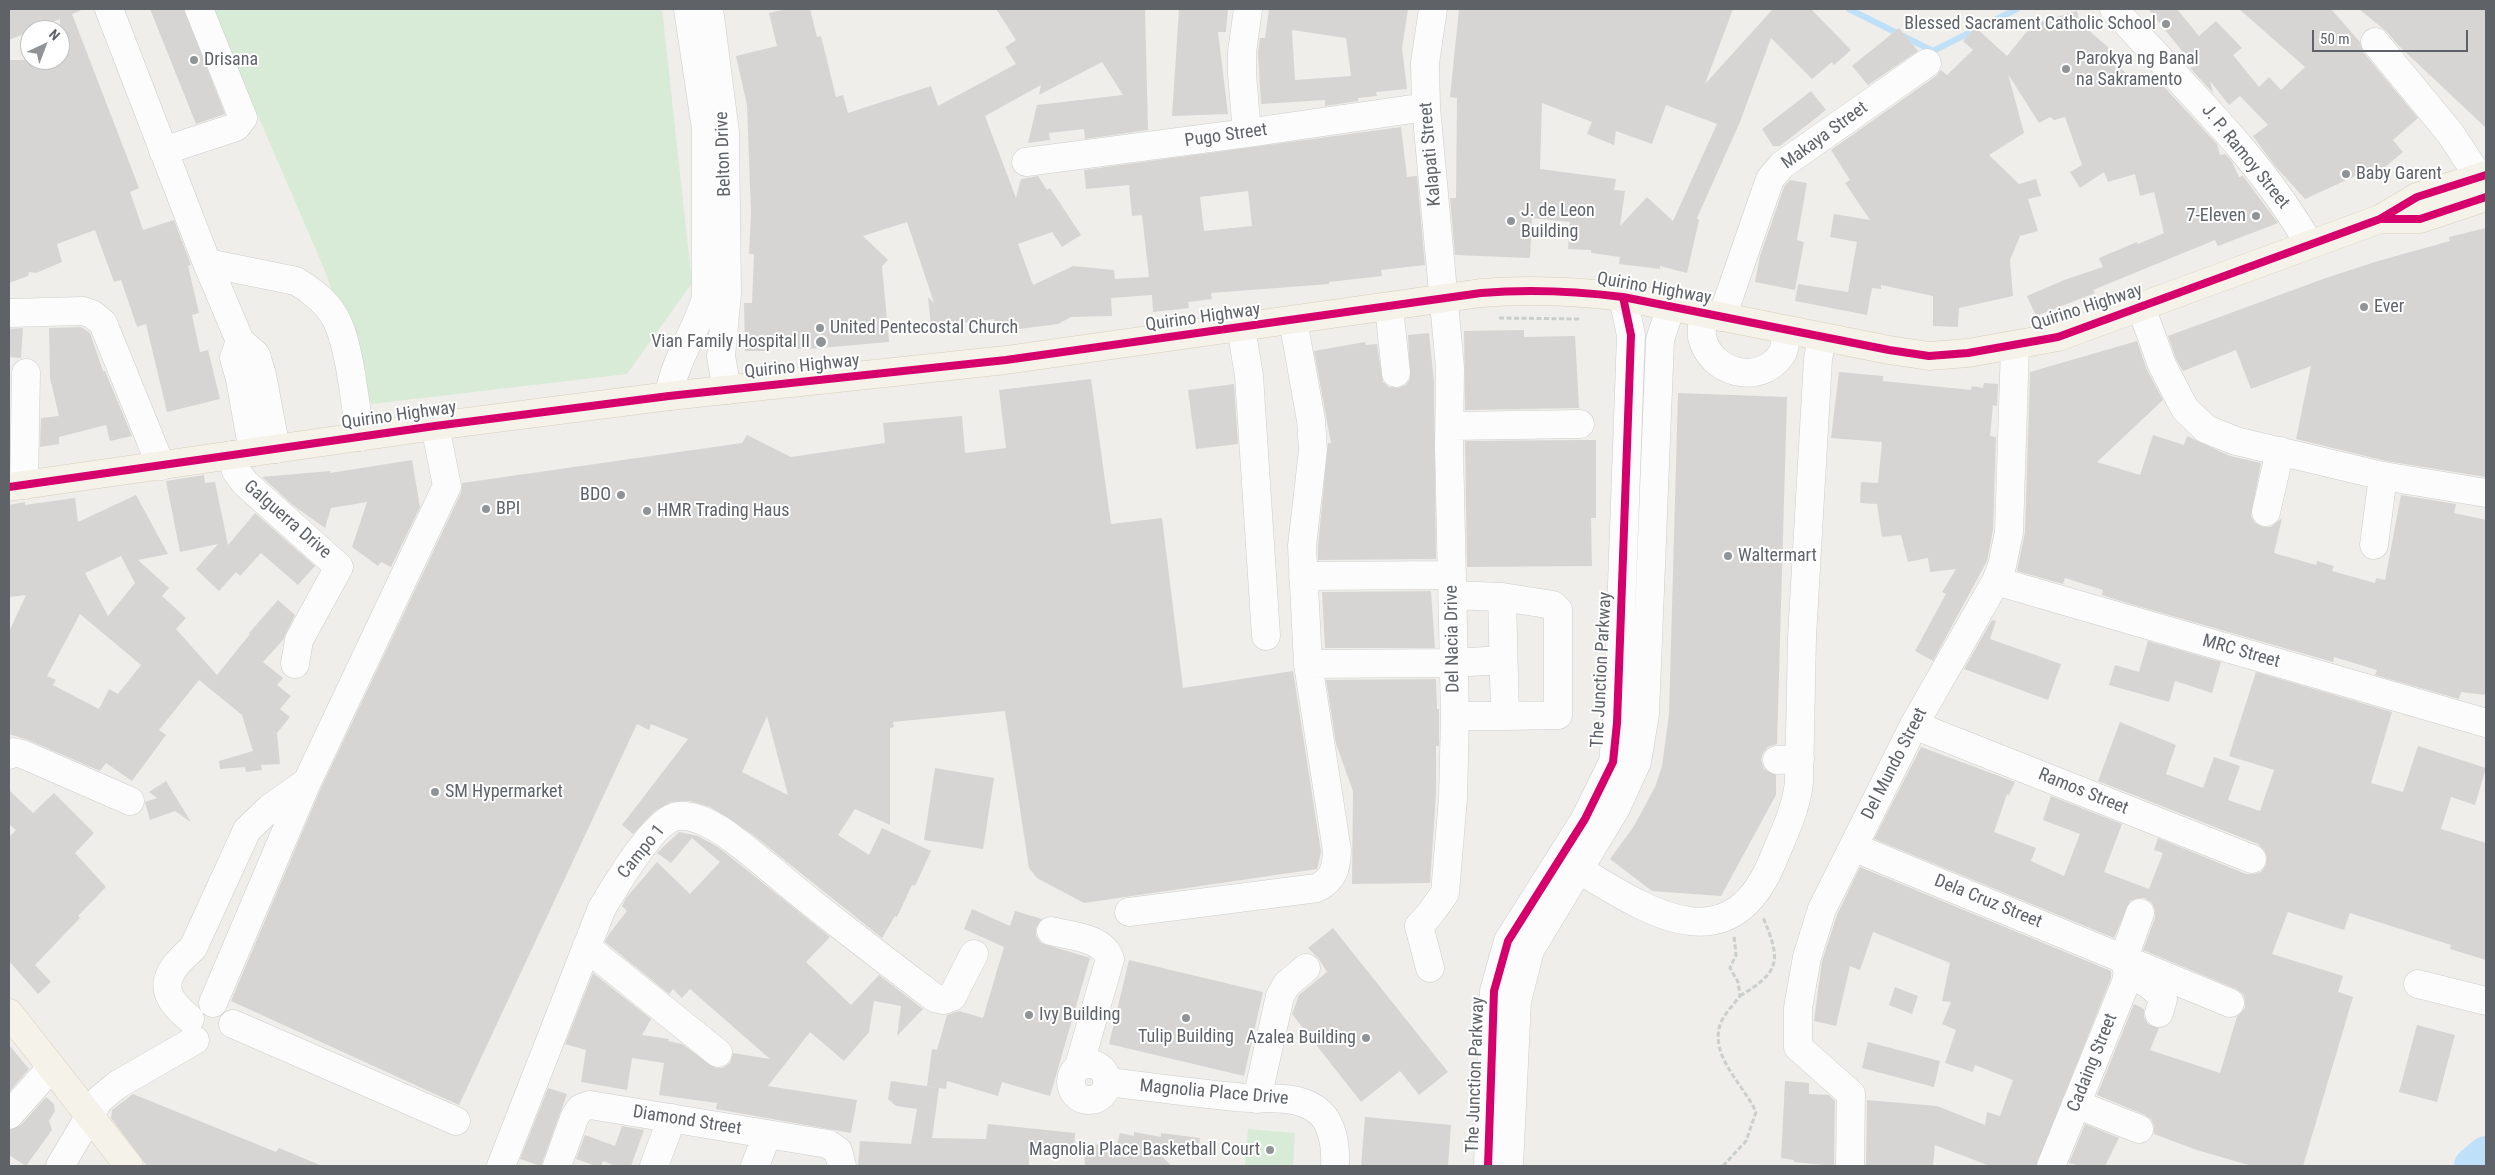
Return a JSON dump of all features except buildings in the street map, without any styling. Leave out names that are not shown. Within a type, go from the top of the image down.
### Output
[{"type":"main road","name":"Quirino Highway","points":[[16,486],[435,426],[669,396],[1006,360],[1443,298],[1517,290],[1579,291],[1623,296],[1822,338],[1929,356],[1968,353],[2058,337],[2309,244],[2380,220],[2420,219],[2484,183]]},
{"type":"main road","points":[[9,1012],[50,1068],[128,1166]]},
{"type":"street","points":[[109,9],[207,263],[240,341],[234,358],[254,452]]},
{"type":"street","points":[[163,151],[236,127],[243,118],[199,9]]},
{"type":"street","name":"Belton Drive","points":[[688,9],[707,72]]},
{"type":"street","name":"Belton Drive","points":[[709,9],[706,129],[716,299],[721,356],[727,390]]},
{"type":"street","points":[[1247,133],[1242,52],[1248,9]]},
{"type":"street","name":"Kalapati Street","points":[[1433,9],[1425,63],[1426,107],[1443,298]]},
{"type":"street","name":"J. P. Ramoy Street","points":[[2114,9],[2237,141],[2291,215],[2309,244]]},
{"type":"street","points":[[2375,42],[2450,133],[2484,183]]},
{"type":"street","name":"Makaya Street","points":[[1788,331],[1782,353],[1770,366],[1754,373],[1737,373],[1720,366],[1708,353],[1702,337],[1770,179],[1782,166],[1927,63]]},
{"type":"street","name":"Pugo Street","points":[[1026,162],[1426,107]]},
{"type":"street","points":[[207,263],[296,281],[307,288],[333,314],[346,350],[360,437]]},
{"type":"street","name":"The Junction Parkway","points":[[1570,864],[1585,819],[1613,762],[1617,722],[1631,335],[1623,296]]},
{"type":"street","name":"Del Nacia Drive","points":[[1430,968],[1419,926],[1445,893],[1453,798],[1454,716],[1449,448],[1451,426],[1450,368],[1443,298]]},
{"type":"street","name":"Belton Drive","points":[[669,396],[677,364],[699,320],[716,299]]},
{"type":"street","name":"The Junction Parkway","points":[[1488,1166],[1494,992],[1519,946],[1570,864],[1616,808],[1637,762],[1645,714],[1660,340],[1671,306]]},
{"type":"street","points":[[1389,307],[1396,374]]},
{"type":"street","points":[[2141,307],[2162,365],[2185,409],[2206,428],[2236,441],[2383,476],[2486,493]]},
{"type":"street","points":[[9,313],[83,311],[92,314],[103,323],[161,466]]},
{"type":"street","points":[[1130,912],[1317,888],[1327,883],[1334,874],[1336,851],[1308,664],[1303,576],[1302,546],[1313,450],[1311,420],[1293,320]]},
{"type":"street","points":[[1241,327],[1249,376],[1266,636]]},
{"type":"street","points":[[691,336],[721,340]]},
{"type":"street","points":[[1570,864],[1642,908],[1696,923],[1717,920],[1728,916],[1740,908],[1767,877],[1797,799],[1788,760],[1802,627],[1818,359],[1822,338]]},
{"type":"street","name":"Del Mundo Street","points":[[1850,1166],[1851,1094],[1798,1048],[1798,1008],[1807,957],[1822,909],[1914,725],[1996,581],[2002,566],[2008,532],[2015,345]]},
{"type":"street","points":[[16,486],[26,373]]},
{"type":"street","points":[[1451,426],[1580,424]]},
{"type":"street","points":[[213,1003],[307,782],[447,486],[435,426]]},
{"type":"street","points":[[2266,512],[2280,451]]},
{"type":"street","name":"Galguerra Drive","points":[[254,452],[236,471],[245,483],[339,567],[299,640],[295,664]]},
{"type":"street","points":[[2374,545],[2383,476]]},
{"type":"street","points":[[1303,576],[1453,585],[1502,597],[1553,605],[1558,610],[1558,715],[1454,716]]},
{"type":"street","name":"MRC Street","points":[[1996,581],[2486,723]]},
{"type":"street","points":[[1502,597],[1506,716]]},
{"type":"street","points":[[1308,664],[1453,663],[1503,660]]},
{"type":"street","name":"Ramos Street","points":[[1914,725],[2252,858]]},
{"type":"street","points":[[9,755],[14,752],[22,754],[130,801]]},
{"type":"street","points":[[60,1166],[99,1100],[192,1030],[198,1007],[213,1003],[227,1010],[233,1024],[232,1031],[223,1044],[209,1047],[192,1030],[176,1008],[169,992],[168,975],[179,960],[193,948],[247,830],[270,808],[307,782]]},
{"type":"street","name":"Campo 1","points":[[501,1166],[602,908],[625,869],[649,839],[672,817],[684,815],[699,820],[732,838],[812,904],[935,998],[944,1000],[952,997],[974,954]]},
{"type":"street","name":"Dela Cruz Street","points":[[1853,847],[2103,949],[2125,967]]},
{"type":"street","name":"Cadaing Street","points":[[2051,1166],[2076,1104],[2125,967],[2140,913]]},
{"type":"street","name":"Magnolia Place Drive","points":[[1051,931],[1096,943],[1103,947],[1110,959],[1080,1066],[1095,1064],[1106,1074],[1108,1082],[1257,1099],[1298,1101],[1316,1109],[1329,1124],[1334,1141],[1335,1166]]},
{"type":"street","name":"The Junction Parkway","points":[[1509,1166],[1519,946]]},
{"type":"street","points":[[586,947],[718,1053]]},
{"type":"street","points":[[2125,967],[2230,1003]]},
{"type":"street","points":[[2125,967],[2159,992],[2163,999],[2160,1013]]},
{"type":"street","points":[[1257,1099],[1280,996],[1288,984],[1306,968]]},
{"type":"street","points":[[2418,984],[2486,1001]]},
{"type":"street","points":[[233,1024],[456,1121]]},
{"type":"street","points":[[9,1115],[50,1068]]},
{"type":"street","points":[[2076,1104],[2139,1129]]},
{"type":"street","name":"Diamond Street","points":[[557,1166],[575,1116],[581,1108],[590,1105],[828,1144],[838,1151],[842,1166]]},
{"type":"street","points":[[654,1166],[672,1118]]},
{"type":"street","points":[[755,1166],[767,1135]]},
{"type":"path","points":[[1723,1166],[1746,1141],[1756,1112],[1750,1098],[1721,1055],[1718,1038],[1720,1024],[1740,996],[1757,985],[1771,972],[1776,960],[1771,938],[1751,897]]},
{"type":"path","points":[[1728,916],[1736,940],[1736,955],[1730,968],[1738,982],[1740,996]]},
{"type":"green space","points":[[212,9],[662,9],[692,283],[627,374],[371,404],[325,271]]},
{"type":"green space","name":"Magnolia Place Basketball Court","points":[[1248,1129],[1295,1133],[1293,1166],[1245,1166]]},
{"type":"waterway","points":[[1849,9],[1933,51],[2017,9]]},
{"type":"waterway","points":[[2473,1166],[2486,1155]]},
{"type":"cycle path","points":[[9,487],[435,426],[669,396],[1006,360],[1481,293],[1552,291],[1623,297],[1889,350],[1929,356],[1968,353],[2058,337],[2380,219],[2417,197],[2486,175]]},
{"type":"cycle path","points":[[2380,219],[2420,219],[2486,197]]},
{"type":"cycle path","points":[[1488,1166],[1494,991],[1508,941],[1585,819],[1613,762],[1617,723],[1631,335],[1623,297]]},
{"type":"place","name":"Blessed Sacrament Catholic School","points":[[2166,24]]},
{"type":"place","name":"Drisana","points":[[194,60]]},
{"type":"place","name":"Parokya ng Banal na Sakramento","points":[[2066,69]]},
{"type":"place","name":"Baby Garent","points":[[2346,174]]},
{"type":"place","name":"7-Eleven","points":[[2256,216]]},
{"type":"place","name":"J. de Leon Building","points":[[1511,221]]},
{"type":"place","name":"Ever","points":[[2364,307]]},
{"type":"place","name":"United Pentecostal Church","points":[[820,328]]},
{"type":"place","name":"Vian Family Hospital II","points":[[821,342]]},
{"type":"place","name":"BDO","points":[[621,495]]},
{"type":"place","name":"BPI","points":[[486,509]]},
{"type":"place","name":"HMR Trading Haus","points":[[647,511]]},
{"type":"place","name":"Waltermart","points":[[1728,556]]},
{"type":"place","name":"SM Hypermarket","points":[[435,792]]},
{"type":"place","name":"Ivy Building","points":[[1029,1015]]},
{"type":"place","name":"Tulip Building","points":[[1186,1018]]},
{"type":"place","name":"Azalea Building","points":[[1366,1038]]},
{"type":"place","name":"Magnolia Place Basketball Court","points":[[1270,1150]]}]
